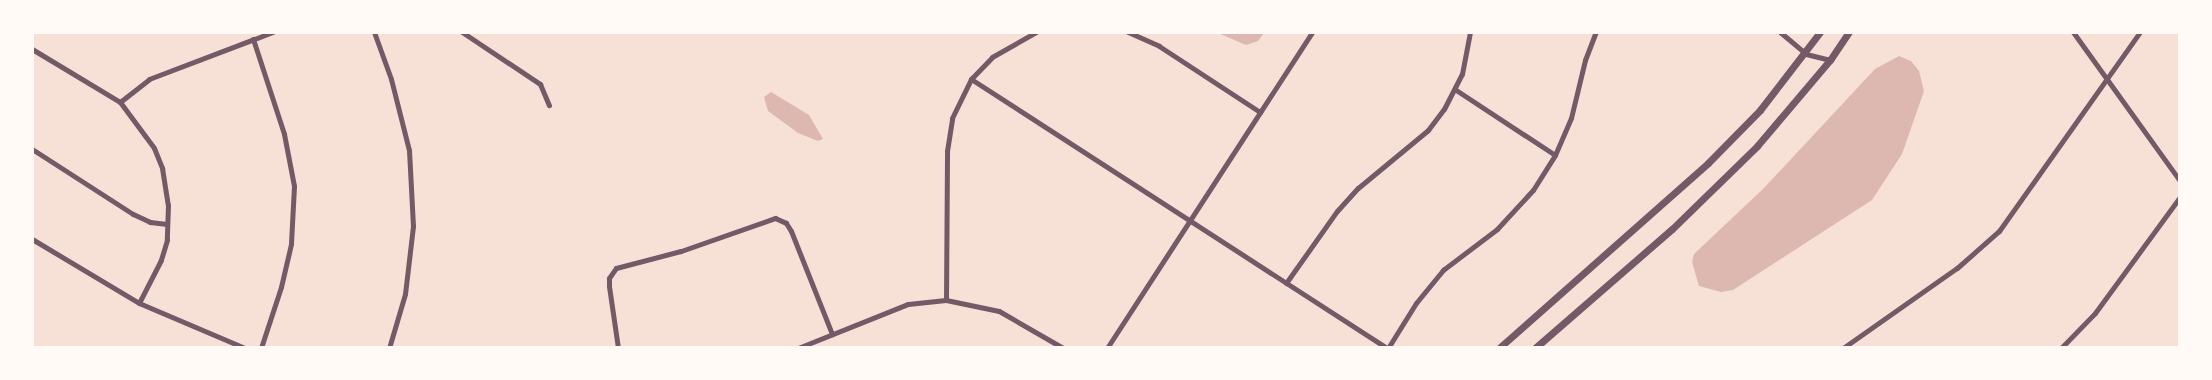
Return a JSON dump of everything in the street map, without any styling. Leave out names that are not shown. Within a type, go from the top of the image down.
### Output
[{"type":"street","points":[[120,102],[149,79],[273,32]]},
{"type":"street","points":[[374,32],[391,79],[409,150],[413,226],[405,294],[389,348]]},
{"type":"street","points":[[462,32],[540,84],[549,106]]},
{"type":"street","points":[[946,300],[948,136],[958,103],[971,79],[1004,48],[1036,32]]},
{"type":"street","points":[[1128,32],[1159,46],[1260,112]]},
{"type":"street","points":[[1107,348],[1312,32]]},
{"type":"street","points":[[1286,283],[1337,210],[1358,188],[1428,130],[1456,90],[1470,32]]},
{"type":"street","points":[[971,79],[1388,348],[1438,275],[1517,209],[1555,155],[1571,118],[1585,60],[1596,32]]},
{"type":"street","points":[[1780,32],[1806,54],[1830,60]]},
{"type":"street","points":[[1499,348],[1708,163],[1760,110],[1806,54],[1820,32]]},
{"type":"street","points":[[1535,348],[1672,229],[1757,146],[1830,60],[1849,32]]},
{"type":"street","points":[[2073,32],[2180,181]]},
{"type":"street","points":[[1843,348],[1957,268],[1993,236],[2140,32]]},
{"type":"street","points":[[253,39],[284,134],[294,186],[291,244],[281,286],[261,348]]},
{"type":"street","points":[[32,49],[120,102],[154,148],[165,187],[167,224],[161,260],[139,303]]},
{"type":"street","points":[[1456,90],[1555,155]]},
{"type":"street","points":[[32,149],[133,214],[150,222],[167,224]]},
{"type":"street","points":[[2061,348],[2095,313],[2180,197]]},
{"type":"street","points":[[618,348],[608,286],[609,278],[616,268],[681,251],[775,218],[786,223],[790,231],[832,334]]},
{"type":"street","points":[[32,239],[139,303],[245,348]]},
{"type":"street","points":[[798,348],[908,304],[946,300],[999,311],[1063,348]]},
{"type":"shaded area","points":[[1264,32],[1258,41],[1246,45],[1218,33]]},
{"type":"shaded area","points":[[1899,56],[1911,61],[1919,71],[1924,91],[1902,154],[1872,200],[1733,290],[1721,292],[1699,286],[1692,262],[1694,254],[1763,189],[1875,69]]},
{"type":"shaded area","points":[[771,92],[809,115],[823,139],[818,141],[798,133],[768,111],[764,97]]}]
